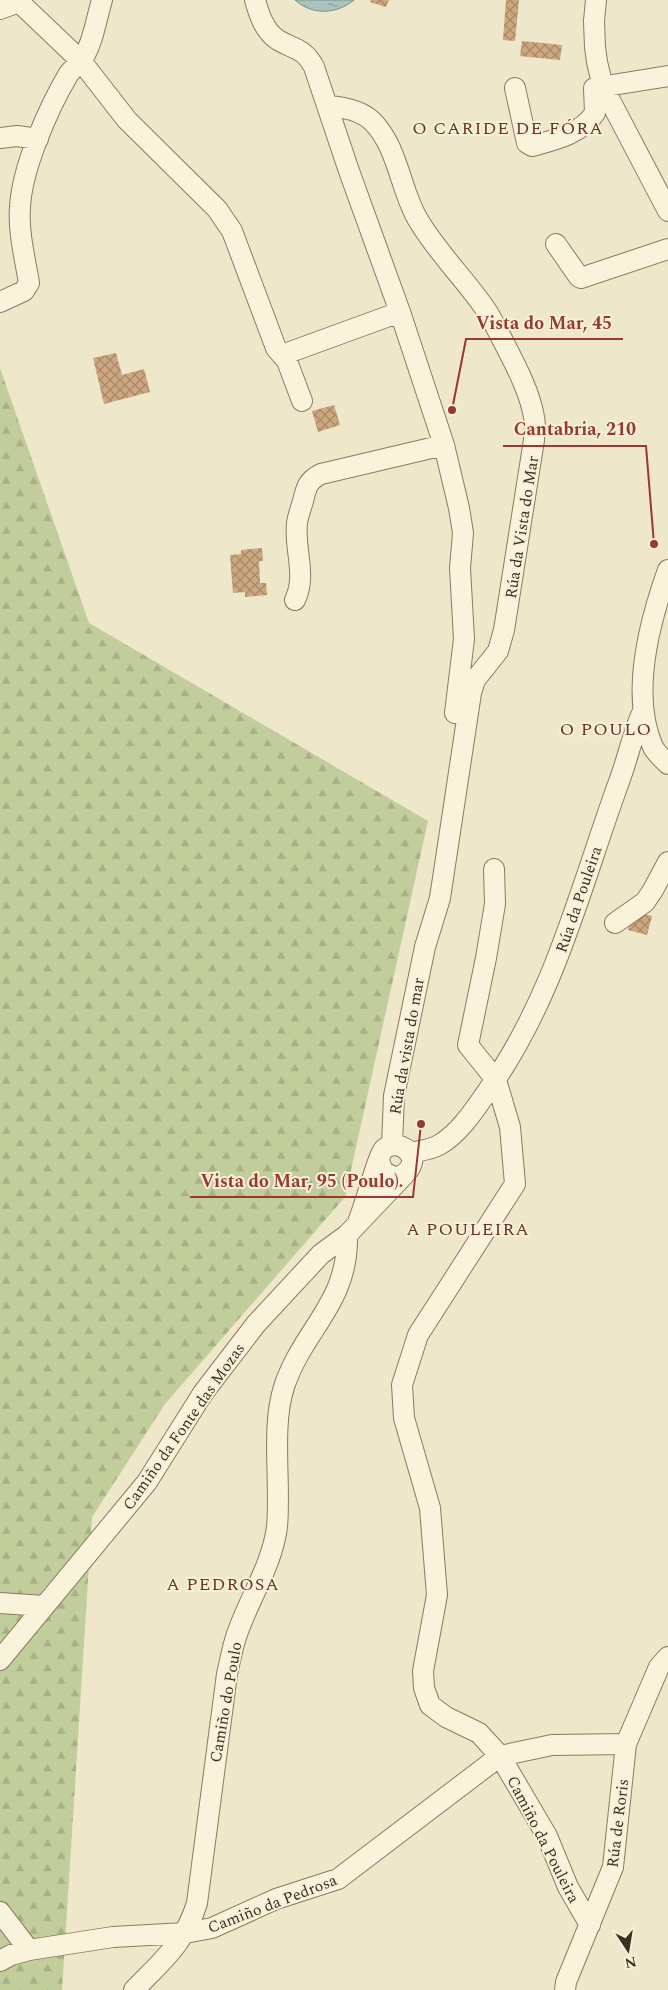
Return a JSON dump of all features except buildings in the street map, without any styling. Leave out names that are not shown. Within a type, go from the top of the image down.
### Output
[{"type":"street","points":[[0,302],[24,291],[29,283],[19,222],[25,180],[38,139],[69,73],[81,61],[91,40],[102,0]]},
{"type":"street","points":[[255,0],[263,24],[269,32],[277,39],[308,55],[320,81],[349,171],[400,312],[444,445],[460,508],[463,533],[460,568],[464,639],[461,673],[428,894],[425,946]]},
{"type":"street","points":[[596,0],[594,21],[595,46],[603,87],[668,211]]},
{"type":"street","points":[[0,9],[18,1],[81,61],[127,120],[217,209],[232,231],[276,348],[287,361],[302,402]]},
{"type":"street","points":[[515,88],[527,143],[532,146],[571,134],[584,125],[595,113],[594,88],[668,76]]},
{"type":"street","name":"Rúa da Vista do Mar","points":[[328,106],[351,109],[364,114],[380,130],[402,176],[416,216],[427,235],[485,308],[512,359],[529,399],[535,419],[534,440],[504,630],[498,651],[475,680],[471,693],[440,898],[425,946]]},
{"type":"street","points":[[0,138],[17,136],[38,139]]},
{"type":"street","points":[[556,244],[579,277],[582,278],[668,249]]},
{"type":"street","points":[[282,355],[400,312]]},
{"type":"street","points":[[295,600],[300,590],[297,523],[305,492],[312,478],[321,474],[444,445]]},
{"type":"street","points":[[668,570],[657,600],[647,648],[643,711],[653,747],[668,764]]},
{"type":"street","points":[[461,673],[491,662]]},
{"type":"street","name":"Rúa da Pouleira","points":[[401,1149],[430,1149],[448,1139],[469,1116],[496,1080],[529,1022],[557,961],[643,711]]},
{"type":"street","points":[[615,923],[645,902],[668,862]]},
{"type":"street","points":[[494,869],[495,904],[468,1045],[496,1080]]},
{"type":"street","name":"Rúa da vista do mar","points":[[401,1149],[394,1096],[425,946]]},
{"type":"street","name":"Camiño da Pouleira","points":[[496,1080],[510,1127],[515,1184],[418,1335],[402,1385],[404,1418],[430,1508],[438,1595],[422,1671],[424,1688],[430,1705],[446,1717],[479,1733],[500,1756],[547,1836],[568,1887],[590,1925]]},
{"type":"street","points":[[352,1230],[368,1195],[379,1161],[383,1151],[401,1149],[412,1157],[410,1168],[404,1176],[396,1177],[389,1176],[383,1172],[379,1161]]},
{"type":"street","name":"Camiño da Fonte das Mozas","points":[[0,1660],[147,1482],[203,1393],[256,1324],[322,1254],[352,1230],[404,1176]]},
{"type":"street","name":"Camiño do Poulo","points":[[134,1990],[179,1943],[192,1918],[200,1887],[214,1761],[227,1674],[236,1637],[268,1561],[277,1527],[280,1402],[292,1370],[340,1284],[348,1255],[352,1230]]},
{"type":"street","points":[[0,1602],[44,1606]]},
{"type":"street","name":"Rúa de Roris","points":[[565,1990],[613,1867],[626,1744],[659,1667],[668,1657]]},
{"type":"street","name":"Camiño da Pedrosa","points":[[0,1961],[11,1955],[29,1950],[112,1937],[184,1933],[212,1928],[276,1899],[338,1879],[500,1756],[552,1745],[626,1744]]},
{"type":"street","points":[[0,1912],[29,1950]]},
{"type":"green space","points":[[0,368],[89,623],[428,821],[345,1197],[165,1404],[92,1517],[62,1990],[0,1990]]},
{"type":"water","points":[[295,0],[354,0],[340,8],[317,11],[309,9]]},
{"type":"place","name":"Vista do Mar, 45","points":[[452,410]]},
{"type":"place","name":"Cantabria, 210","points":[[654,544]]},
{"type":"place","name":"Vista do Mar, 95 (Poulo).","points":[[421,1124]]},
{"type":"district","name":"O CARIDE DE FÓRA","points":[[508,128]]},
{"type":"district","name":"O POULO","points":[[606,729]]},
{"type":"district","name":"A POULEIRA","points":[[468,1229]]},
{"type":"district","name":"A PEDROSA","points":[[223,1584]]}]
